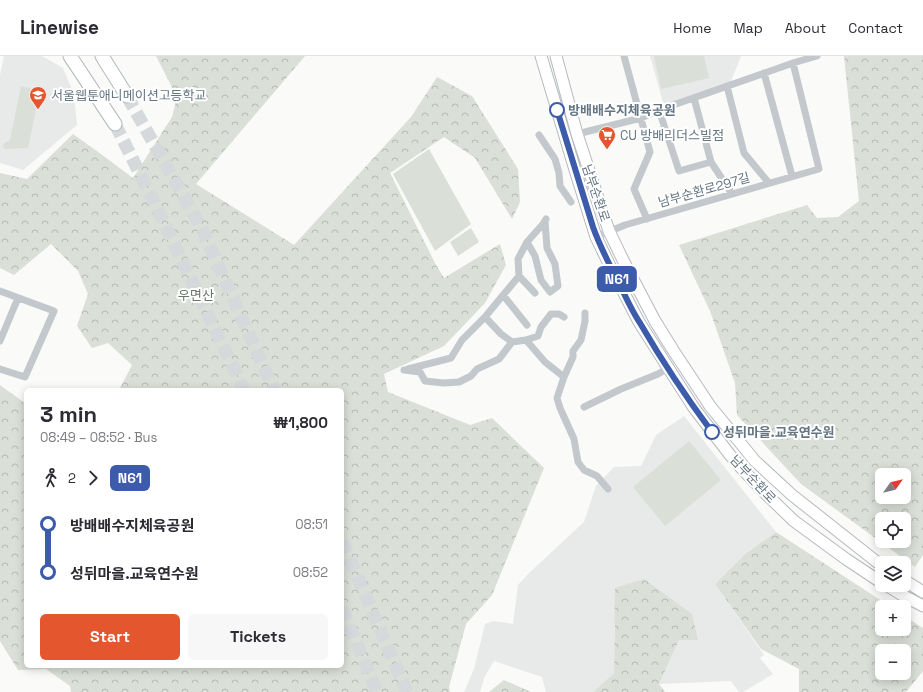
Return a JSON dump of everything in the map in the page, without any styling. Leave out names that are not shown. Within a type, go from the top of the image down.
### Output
[{"type":"highway","points":[[70,56],[115,124]]},
{"type":"highway","points":[[102,56],[127,96]]},
{"type":"main road","name":"남부순환로","points":[[541,56],[596,237],[639,322],[668,368],[694,408],[712,432],[743,470],[767,495],[794,520],[846,559],[875,578]]},
{"type":"main road","name":"남부순환로","points":[[556,56],[577,134],[609,231],[655,321],[673,350],[710,406],[755,461],[792,495],[875,560]]},
{"type":"main road","points":[[911,584],[923,592]]},
{"type":"main road","points":[[897,592],[923,606]]},
{"type":"street","points":[[624,56],[650,152],[634,189],[647,219]]},
{"type":"street","points":[[577,134],[641,118],[659,110],[727,86],[817,56]]},
{"type":"street","name":"남부순환로297길","points":[[596,237],[625,225],[819,169],[794,63]]},
{"type":"street","points":[[764,74],[792,176]]},
{"type":"street","points":[[727,86],[744,153],[769,183]]},
{"type":"street","points":[[694,98],[711,162],[732,194]]},
{"type":"street","points":[[659,110],[679,171],[711,162]]},
{"type":"street","points":[[539,135],[555,159],[559,173],[560,186],[571,202]]},
{"type":"street","points":[[527,242],[535,256],[541,280],[550,292],[558,286],[555,264],[547,248],[546,219],[527,242],[518,260],[519,276],[535,293]]},
{"type":"street","points":[[512,342],[499,359],[477,368],[471,376],[459,382],[443,383],[425,381],[420,372],[404,370],[451,358],[462,340],[519,276]]},
{"type":"street","points":[[0,291],[54,311],[25,377],[0,369]]},
{"type":"street","points":[[503,295],[527,325]]},
{"type":"street","points":[[0,341],[18,298]]},
{"type":"street","points":[[586,313],[581,340],[573,351],[573,357],[556,398],[574,439],[578,462],[584,470],[597,476],[608,488]]},
{"type":"street","points":[[484,317],[501,334],[512,342],[538,336],[541,327],[551,314],[559,314],[564,318]]},
{"type":"street","points":[[526,340],[545,362],[564,377]]},
{"type":"street","points":[[584,407],[621,389],[658,374],[668,368]]},
{"type":"shaded area","name":"서울웹툰애니메이션고등학교","points":[[4,56],[42,56],[63,68],[74,94],[77,125],[23,170],[0,163],[0,75]]},
{"type":"shaded area","points":[[650,56],[741,56],[730,84],[664,106]]},
{"type":"shaded area","points":[[684,416],[776,532],[745,554],[715,584],[764,655],[760,658],[773,674],[743,692],[739,692],[731,681],[659,684],[679,640],[614,623],[614,673],[593,692],[546,692],[542,677],[494,661],[485,676],[480,692],[464,692],[474,669],[485,624],[493,621],[513,624],[518,585],[584,522],[596,486],[614,467],[641,466],[656,435]]},
{"type":"green space","name":"우면산","points":[[156,56],[305,56],[196,184],[294,245],[411,117],[437,77],[472,96],[518,169],[520,202],[512,219],[475,158],[444,137],[390,173],[444,278],[500,244],[506,265],[485,303],[444,346],[384,374],[388,392],[470,425],[492,418],[544,468],[492,595],[466,624],[449,687],[450,692],[71,692],[70,686],[46,669],[18,670],[0,641],[0,385],[24,403],[24,668],[344,668],[344,388],[120,388],[132,365],[108,343],[92,348],[77,326],[88,294],[78,271],[51,244],[14,275],[0,268],[0,173],[27,179],[73,134],[133,178],[172,117],[177,97]]},
{"type":"green space","points":[[654,56],[704,56],[709,78],[661,89]]},
{"type":"green space","points":[[844,56],[923,56],[923,555],[915,567],[911,564],[911,556],[900,556],[889,548],[911,548],[911,512],[875,512],[875,538],[801,484],[737,415],[735,383],[710,311],[679,245],[807,205],[817,218],[838,217],[859,201]]},
{"type":"green space","points":[[21,86],[40,91],[28,148],[4,149],[3,144],[10,140]]},
{"type":"green space","points":[[429,149],[471,224],[435,251],[393,174]]},
{"type":"green space","points":[[471,228],[479,242],[458,256],[450,242]]},
{"type":"green space","points":[[689,441],[721,480],[665,526],[633,487]]},
{"type":"green space","points":[[776,532],[880,600],[875,600],[875,636],[911,636],[911,620],[923,628],[923,671],[906,692],[799,692],[799,669],[761,649],[715,584],[745,554]]},
{"type":"green space","points":[[644,579],[692,614],[698,640],[679,640],[659,684],[665,692],[593,692],[614,673],[615,588]]},
{"type":"green space","points":[[504,680],[531,692],[489,692]]},
{"type":"tunnel","points":[[127,96],[202,229],[273,388]]},
{"type":"tunnel","points":[[115,124],[243,388]]},
{"type":"tunnel","points":[[344,546],[407,692]]},
{"type":"tunnel","points":[[344,613],[377,692]]},
{"type":"bus line","name":"N61","points":[[557,110],[596,237],[639,322],[694,408],[712,432]]},
{"type":"place","name":"서울웹툰애니메이션고등학교","points":[[38,110]]},
{"type":"place","name":"방배배수지체육공원","points":[[557,110]]},
{"type":"place","name":"CU 방배리더스빌점","points":[[607,150]]},
{"type":"place","name":"성뒤마을.교육연수원","points":[[712,432]]}]
